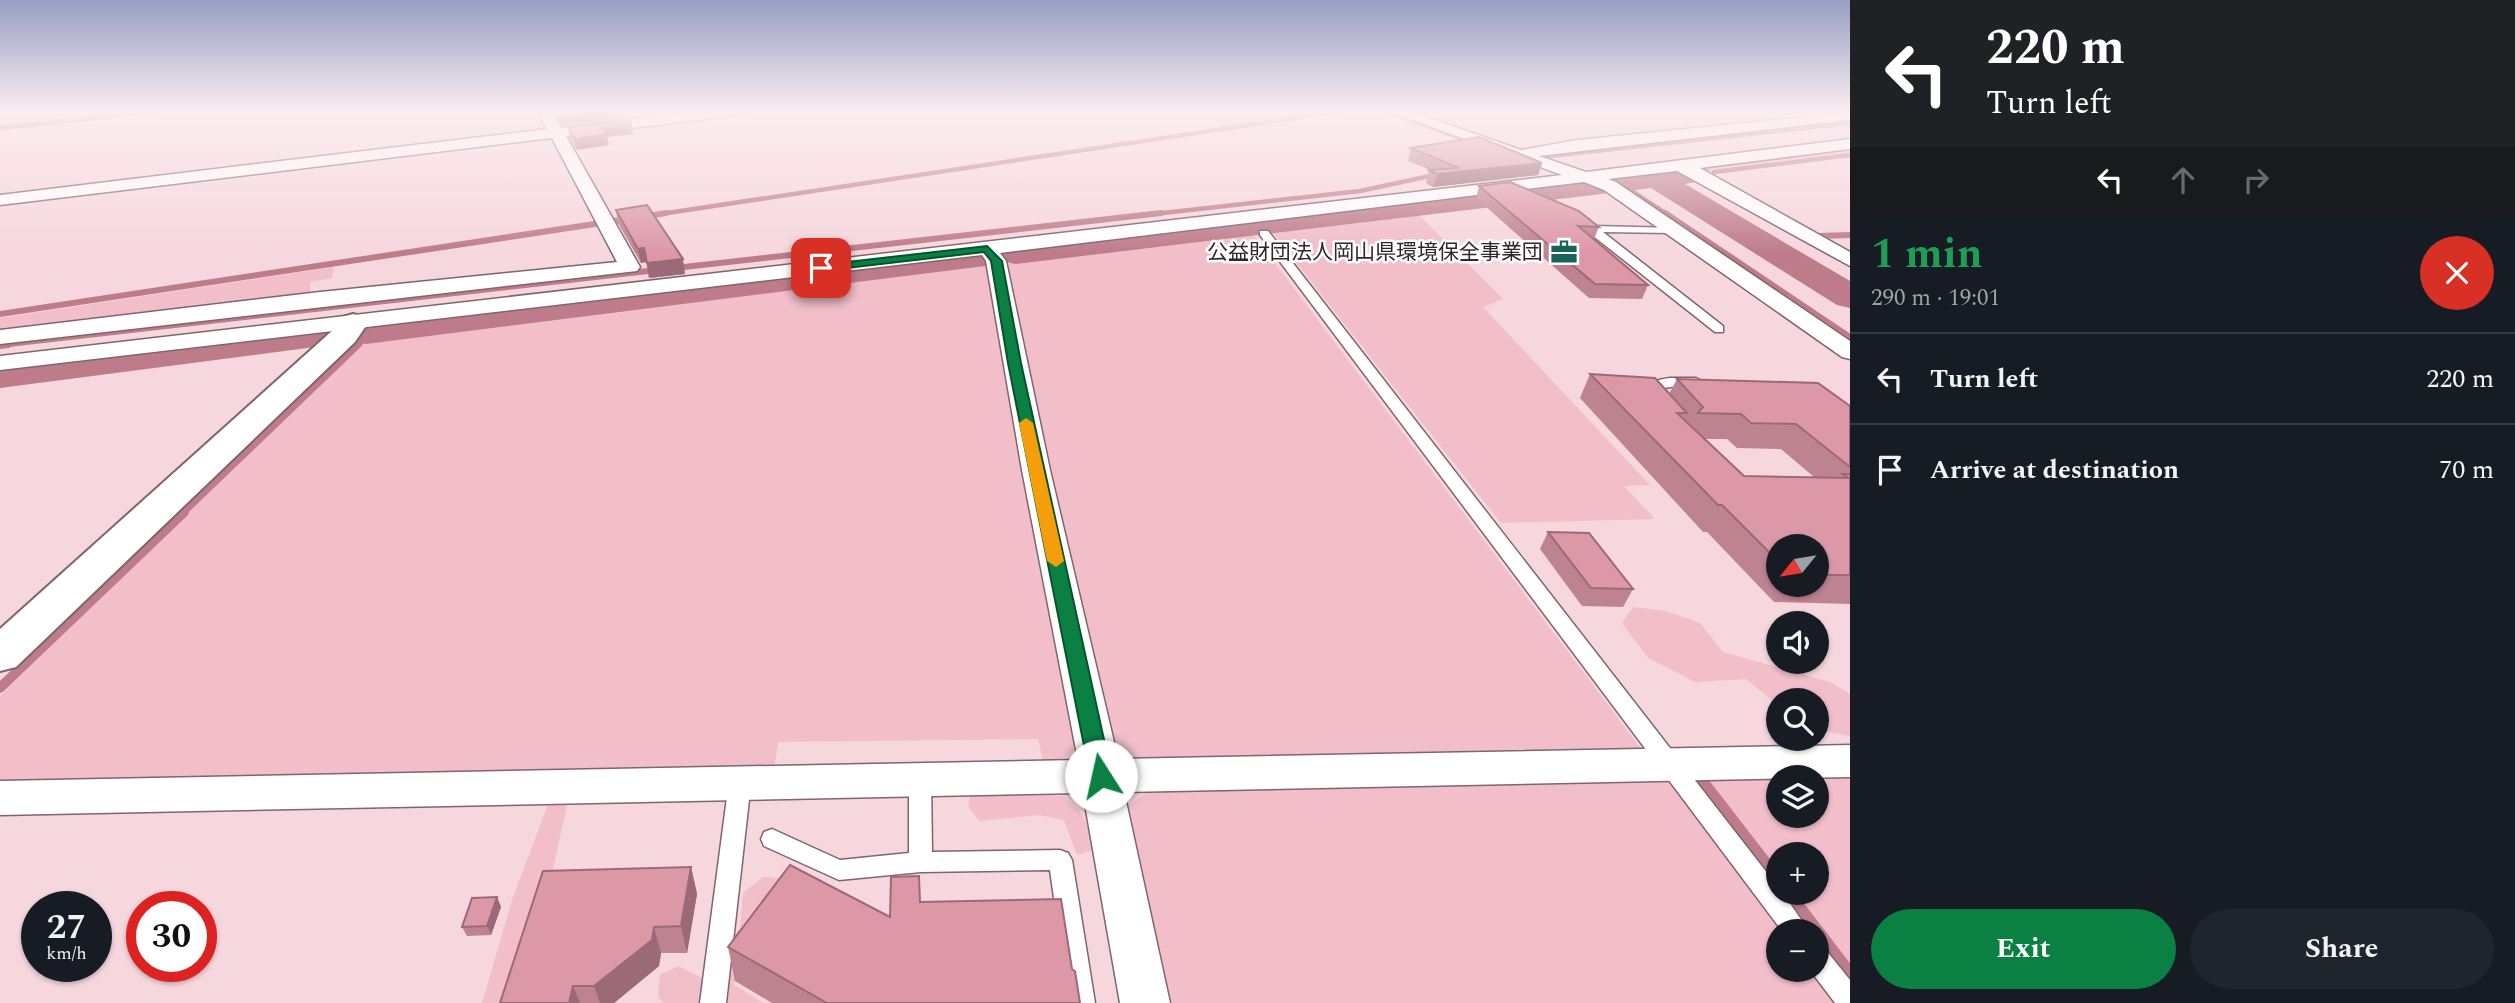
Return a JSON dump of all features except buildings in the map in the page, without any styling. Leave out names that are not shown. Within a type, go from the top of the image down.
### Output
[{"type":"street","points":[[0,200],[348,159]]},
{"type":"street","points":[[0,363],[630,267],[572,159]]},
{"type":"street","points":[[1538,159],[1598,181],[1850,352]]},
{"type":"street","points":[[330,313],[987,249],[1598,181],[1675,164],[1720,159]]},
{"type":"street","points":[[1675,164],[1696,172],[1850,260]]},
{"type":"street","points":[[987,249],[996,261],[1022,403],[1101,776],[1144,1003]]},
{"type":"street","points":[[0,337],[320,299],[344,336],[0,655]]},
{"type":"street","points":[[0,798],[1850,761]]},
{"type":"lane","points":[[1575,216],[1719,329]]},
{"type":"lane","points":[[1591,229],[1672,230]]},
{"type":"lane","points":[[1264,233],[1788,919]]},
{"type":"lane","points":[[1659,408],[1648,391],[1654,385],[1668,382],[1705,383]]},
{"type":"lane","points":[[920,779],[921,862]]},
{"type":"lane","points":[[713,1003],[740,782]]},
{"type":"lane","points":[[772,839],[838,870],[921,862],[1060,860],[1082,1003]]},
{"type":"lane","points":[[1829,974],[1850,1001]]},
{"type":"shaded area","points":[[1750,159],[1810,159],[1702,172],[1697,165]]},
{"type":"shaded area","points":[[1419,215],[1503,299],[1483,307],[1650,485],[1624,486],[1655,519],[1501,523],[1272,232]]},
{"type":"shaded area","points":[[1250,230],[1642,750],[1153,763],[1122,751],[1106,734],[1005,259]]},
{"type":"shaded area","points":[[989,261],[1076,733],[1073,751],[1059,761],[1044,764],[1038,739],[778,742],[774,768],[0,783],[0,696],[371,334]]},
{"type":"shaded area","points":[[334,267],[332,278],[310,282],[310,298],[0,335],[0,318]]},
{"type":"shaded area","points":[[1633,607],[1666,611],[1700,623],[1723,652],[1766,664],[1766,674],[1801,674],[1830,682],[1850,694],[1850,736],[1829,732],[1829,688],[1766,688],[1766,695],[1746,679],[1695,682],[1648,658],[1622,623]]},
{"type":"shaded area","points":[[1850,771],[1850,1003],[1166,1003],[1126,808],[1151,788],[1766,773],[1766,828],[1829,828],[1829,772]]},
{"type":"shaded area","points":[[971,794],[1062,796],[1079,810],[1089,828],[1093,850],[1077,855],[1064,820],[1040,815],[979,821],[968,806]]},
{"type":"shaded area","points":[[561,796],[567,805],[550,883],[513,1003],[482,1003],[513,897],[551,797]]},
{"type":"shaded area","points":[[763,877],[794,879],[800,896],[733,984],[763,1003],[663,1003],[658,996],[660,975],[678,966],[702,978],[740,928],[743,893]]},
{"type":"waterway","points":[[654,215],[1026,159]]},
{"type":"waterway","points":[[1714,172],[1820,159]]},
{"type":"waterway","points":[[1145,215],[1360,191],[1439,174]]},
{"type":"waterway","points":[[1656,179],[1696,174]]},
{"type":"waterway","points":[[1015,254],[1656,179]]},
{"type":"waterway","points":[[1656,179],[1850,297]]},
{"type":"waterway","points":[[1618,182],[1667,214]]},
{"type":"waterway","points":[[654,215],[666,213]]},
{"type":"waterway","points":[[675,268],[1161,213]]},
{"type":"waterway","points":[[1667,214],[1850,337]]},
{"type":"waterway","points":[[642,217],[654,215]]},
{"type":"waterway","points":[[0,314],[628,219]]},
{"type":"waterway","points":[[1262,225],[1273,240]]},
{"type":"waterway","points":[[1818,236],[1850,235]]},
{"type":"waterway","points":[[366,332],[973,259]]},
{"type":"waterway","points":[[8,344],[0,345],[657,270]]},
{"type":"waterway","points":[[357,346],[372,331]]},
{"type":"waterway","points":[[0,375],[316,337]]},
{"type":"waterway","points":[[182,513],[358,344]]},
{"type":"waterway","points":[[0,688],[184,512]]},
{"type":"waterway","points":[[1699,778],[1766,865]]},
{"type":"waterway","points":[[1797,905],[1850,974]]},
{"type":"slow traffic","points":[[1026,423],[1056,561]]},
{"type":"place","name":"公益財団法人岡山県環境保全事業団","points":[[1564,252]]},
{"type":"route","points":[[821,268],[987,249],[996,261],[1014,363],[1101,776]]}]
